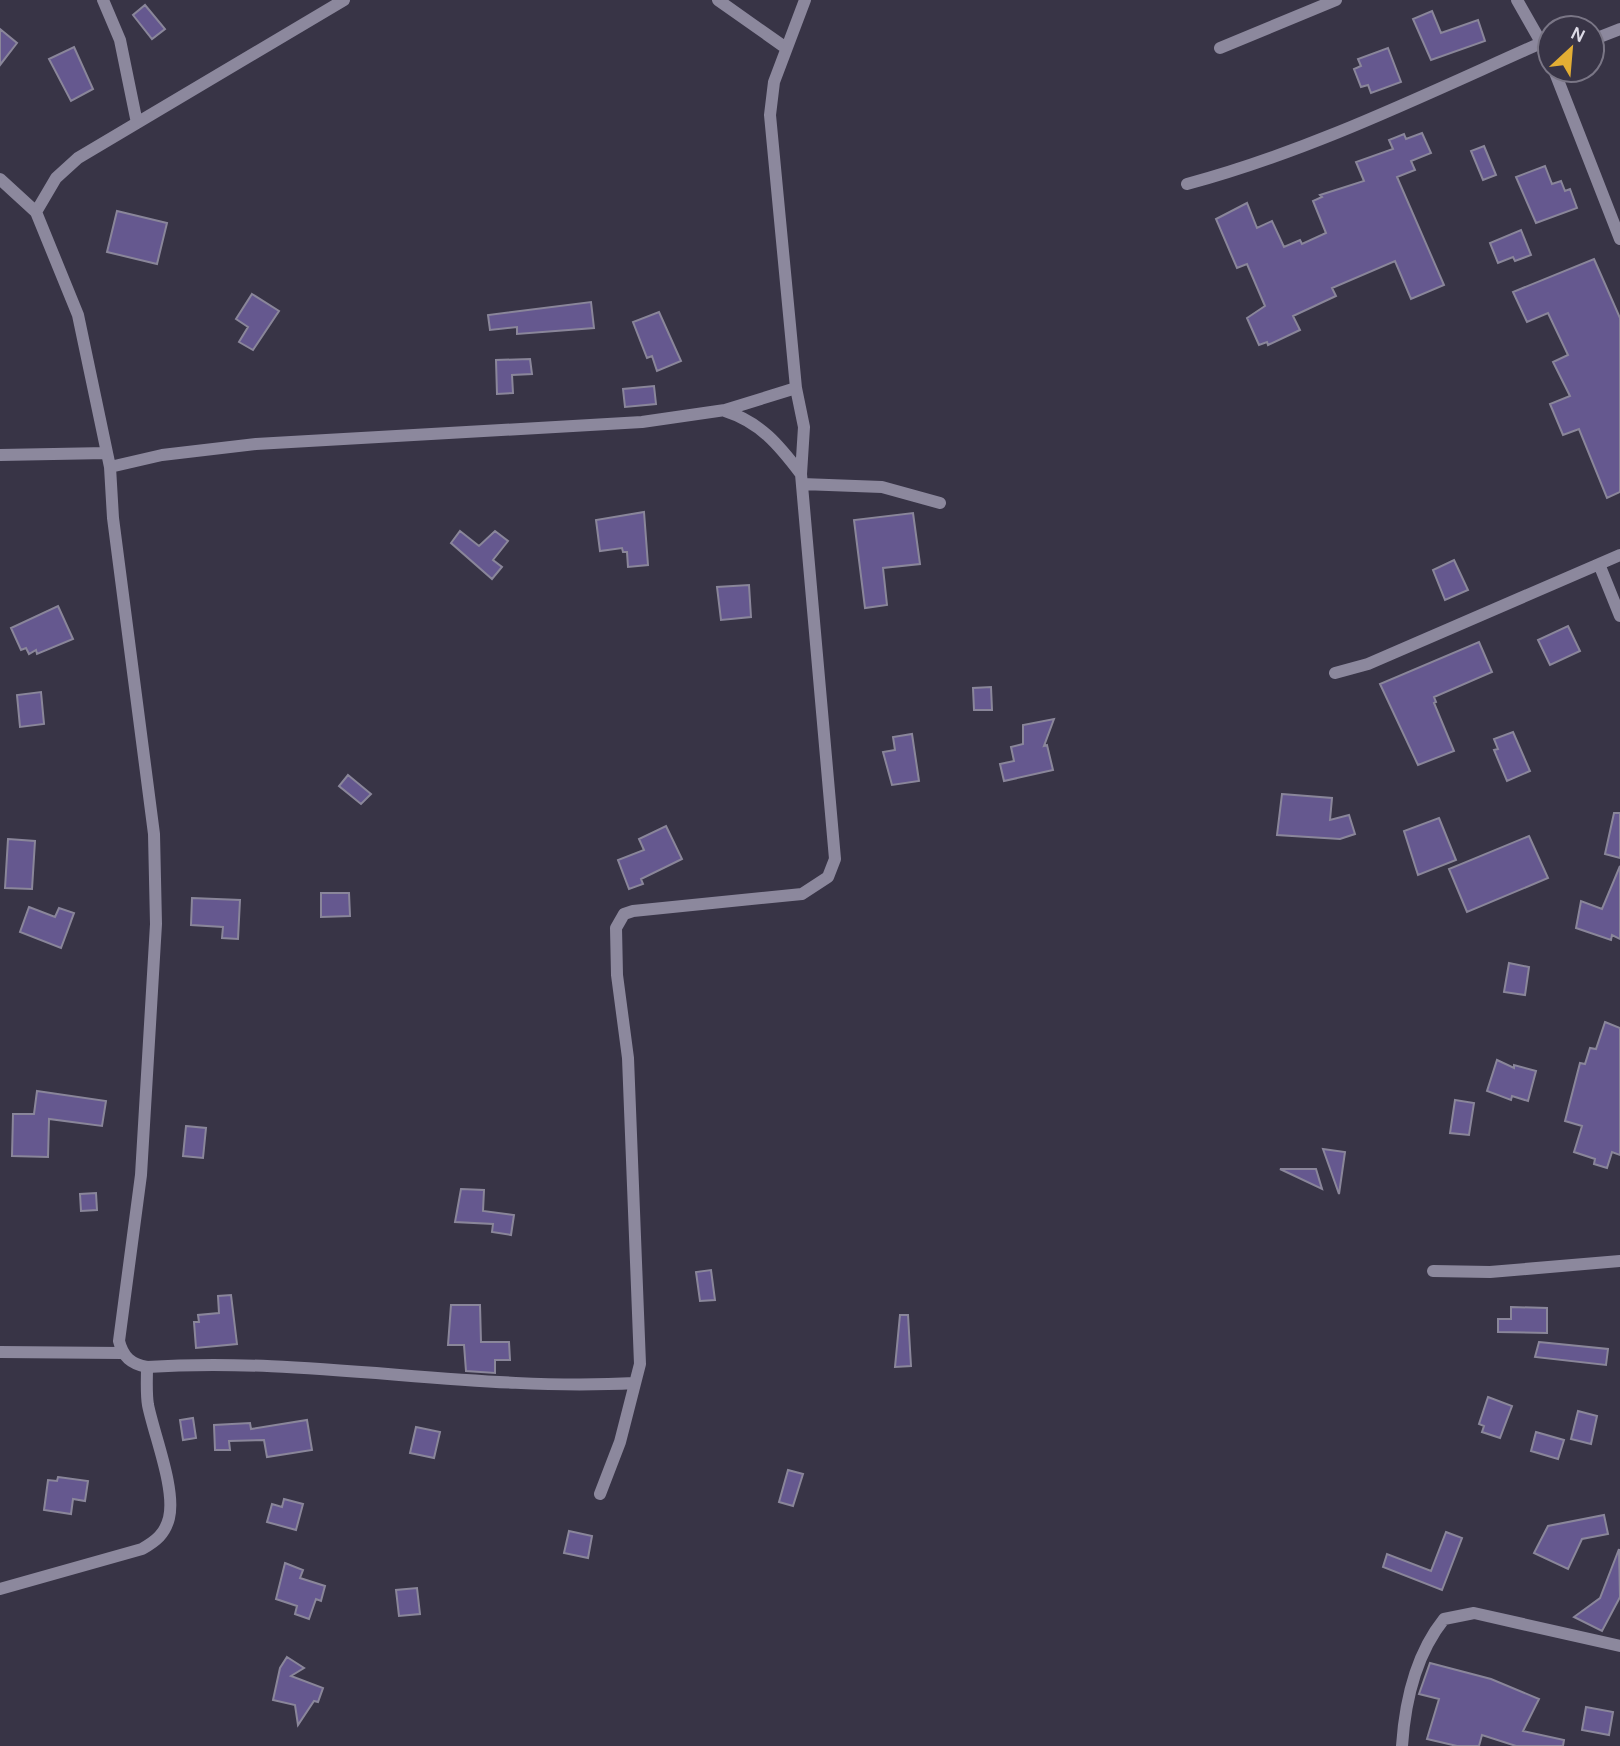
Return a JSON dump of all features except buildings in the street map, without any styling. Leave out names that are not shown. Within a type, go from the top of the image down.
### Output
[{"type":"street","points":[[103,0],[120,40],[137,123]]},
{"type":"street","points":[[36,212],[56,178],[78,158],[344,0]]},
{"type":"street","points":[[718,0],[786,48]]},
{"type":"street","points":[[600,1494],[620,1442],[639,1364],[628,1058],[617,975],[616,928],[624,914],[633,911],[802,894],[828,877],[835,859],[810,599],[802,479],[804,427],[796,388],[770,115],[774,82],[806,0]]},
{"type":"street","points":[[1220,48],[1336,0]]},
{"type":"street","points":[[1517,0],[1536,34]]},
{"type":"street","points":[[1186,184],[1226,174],[1372,120],[1536,45]]},
{"type":"street","points":[[1559,84],[1620,239]]},
{"type":"street","points":[[0,178],[36,212],[78,316],[110,467],[113,518],[154,834],[156,925],[141,1175],[118,1341],[122,1353],[136,1365],[147,1367],[243,1364],[559,1385],[635,1383]]},
{"type":"street","points":[[110,467],[162,455],[256,444],[642,422],[725,411],[796,388]]},
{"type":"street","points":[[725,411],[748,418],[765,431],[802,479],[881,487],[940,503]]},
{"type":"street","points":[[0,455],[107,453]]},
{"type":"street","points":[[1335,673],[1368,664],[1620,555]]},
{"type":"street","points":[[1599,564],[1620,616]]},
{"type":"street","points":[[1433,1270],[1490,1272],[1620,1261]]},
{"type":"street","points":[[0,1352],[122,1353]]},
{"type":"street","points":[[0,1588],[142,1549],[164,1531],[170,1514],[148,1403],[147,1367]]},
{"type":"street","points":[[1402,1746],[1404,1718],[1419,1663],[1428,1639],[1444,1619],[1474,1613],[1620,1646]]}]
